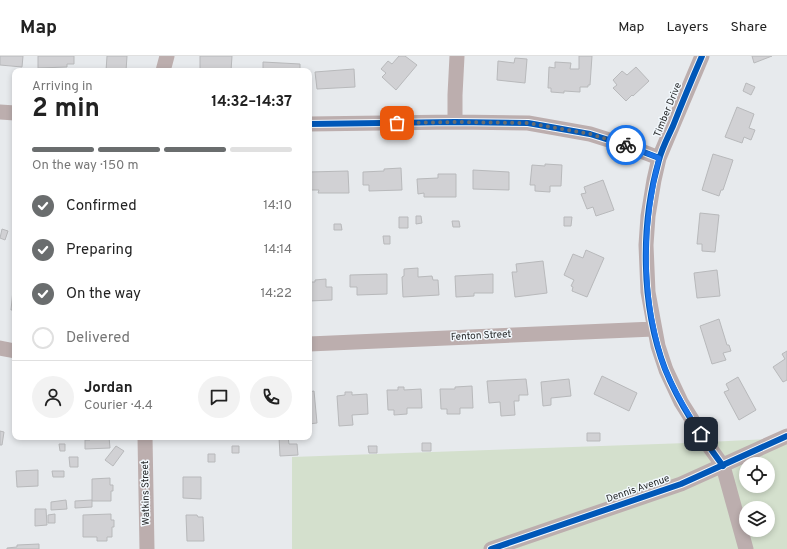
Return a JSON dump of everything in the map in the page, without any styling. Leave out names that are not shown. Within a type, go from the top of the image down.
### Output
[{"type":"street","points":[[164,68],[167,56]]},
{"type":"street","points":[[455,122],[454,95],[457,56]]},
{"type":"street","name":"Timber Drive","points":[[702,56],[659,158],[648,216],[646,245],[648,292],[654,329],[666,370],[681,402],[723,466]]},
{"type":"street","points":[[0,112],[12,113]]},
{"type":"street","points":[[312,124],[455,122],[528,123],[590,134],[659,158]]},
{"type":"street","name":"Fenton Street","points":[[312,344],[654,329]]},
{"type":"street","points":[[0,348],[12,350]]},
{"type":"street","name":"Dennis Avenue","points":[[491,549],[681,484],[787,436]]},
{"type":"street","name":"Watkins Street","points":[[145,440],[147,549]]},
{"type":"street","points":[[723,466],[746,549]]},
{"type":"green space","points":[[787,438],[787,549],[292,549],[292,457]]},
{"type":"building","points":[[0,56],[23,56],[22,67],[0,65]]},
{"type":"building","points":[[38,56],[74,56],[74,64],[67,64],[67,67],[38,68]]},
{"type":"building","points":[[107,56],[127,56],[126,68],[106,68]]},
{"type":"building","points":[[200,56],[232,56],[231,68],[200,68]]},
{"type":"building","points":[[399,56],[405,56],[417,65],[396,90],[382,77],[386,73],[381,69],[388,61],[392,64]]},
{"type":"building","points":[[579,56],[592,56],[590,85],[588,85],[588,87],[580,87],[580,92],[551,92],[551,88],[548,88],[549,67],[555,68],[555,62],[571,63],[570,69],[579,69]]},
{"type":"building","points":[[752,56],[772,56],[754,63]]},
{"type":"building","points":[[515,58],[527,59],[525,83],[497,80],[498,61],[514,63]]},
{"type":"building","points":[[263,62],[300,64],[300,68],[263,68]]},
{"type":"building","points":[[636,67],[649,81],[626,101],[613,88],[617,85],[613,80],[622,71],[627,75]]},
{"type":"building","points":[[354,69],[355,87],[317,89],[315,72]]},
{"type":"building","points":[[746,83],[755,87],[751,95],[743,91]]},
{"type":"building","points":[[737,107],[754,114],[749,128],[755,130],[751,140],[744,137],[742,143],[725,137]]},
{"type":"building","points":[[713,154],[733,160],[723,190],[721,190],[719,196],[702,190]]},
{"type":"building","points":[[545,164],[562,165],[561,186],[550,186],[550,192],[535,191],[535,185],[530,185],[532,165],[545,166]]},
{"type":"building","points":[[401,168],[402,190],[369,191],[369,185],[363,185],[363,172],[384,171],[384,169]]},
{"type":"building","points":[[473,170],[509,172],[509,190],[473,189]]},
{"type":"building","points":[[348,171],[349,193],[318,193],[319,190],[312,190],[312,172]]},
{"type":"building","points":[[438,174],[456,174],[456,197],[424,197],[424,193],[418,194],[417,179],[438,178]]},
{"type":"building","points":[[603,180],[614,210],[596,216],[593,207],[587,209],[581,194],[586,193],[584,187]]},
{"type":"building","points":[[700,213],[719,215],[715,252],[702,251],[702,244],[697,244]]},
{"type":"building","points":[[416,216],[421,216],[422,223],[416,224]]},
{"type":"building","points":[[399,217],[408,217],[408,228],[399,228]]},
{"type":"building","points":[[564,217],[572,217],[571,226],[564,226]]},
{"type":"building","points":[[452,221],[459,221],[460,227],[453,227]]},
{"type":"building","points":[[334,224],[341,224],[342,230],[334,230]]},
{"type":"building","points":[[2,229],[8,231],[5,240],[0,238]]},
{"type":"building","points":[[383,236],[390,236],[390,244],[384,244]]},
{"type":"building","points":[[586,250],[604,258],[587,297],[572,291],[573,287],[571,286],[574,280],[564,275],[573,254],[583,258]]},
{"type":"building","points":[[543,261],[547,293],[515,297],[512,272],[517,272],[516,264]]},
{"type":"building","points":[[418,268],[418,277],[432,276],[433,280],[438,280],[439,295],[403,297],[402,277],[404,276],[404,269]]},
{"type":"building","points":[[717,270],[720,296],[697,298],[694,273]]},
{"type":"building","points":[[387,274],[387,294],[357,295],[357,287],[350,287],[350,275]]},
{"type":"building","points":[[493,274],[493,293],[474,293],[474,296],[456,297],[455,276]]},
{"type":"building","points":[[326,279],[326,287],[332,287],[332,300],[312,301],[312,282],[315,282],[315,280]]},
{"type":"building","points":[[719,319],[727,345],[729,345],[731,351],[723,353],[726,360],[712,364],[700,326]]},
{"type":"building","points":[[787,351],[787,380],[783,382],[773,367],[785,359],[782,354]]},
{"type":"building","points":[[602,376],[637,393],[629,411],[594,394]]},
{"type":"building","points":[[738,377],[756,410],[739,420],[724,392],[729,390],[726,384]]},
{"type":"building","points":[[526,379],[528,395],[519,395],[519,401],[514,401],[515,415],[501,416],[500,402],[489,403],[487,381]]},
{"type":"building","points":[[569,379],[571,396],[551,398],[551,405],[543,406],[541,382]]},
{"type":"building","points":[[472,386],[473,408],[460,408],[460,414],[447,414],[447,409],[441,409],[440,389],[455,389],[455,387]]},
{"type":"building","points":[[398,387],[404,387],[404,390],[421,389],[422,408],[407,408],[407,414],[394,415],[394,410],[388,410],[387,390],[398,390]]},
{"type":"building","points":[[312,391],[314,391],[317,423],[312,424]]},
{"type":"building","points":[[345,392],[352,392],[352,395],[367,394],[368,414],[352,415],[353,425],[339,426],[337,396],[345,395]]},
{"type":"building","points":[[0,431],[4,432],[2,445],[0,445]]},
{"type":"building","points":[[587,433],[600,433],[600,441],[587,441]]},
{"type":"building","points":[[85,440],[109,440],[110,448],[85,449]]},
{"type":"building","points":[[279,440],[288,440],[289,444],[297,444],[298,455],[280,456]]},
{"type":"building","points":[[422,443],[431,443],[431,451],[422,451]]},
{"type":"building","points":[[59,444],[65,444],[65,451],[60,451]]},
{"type":"building","points":[[116,446],[124,451],[113,466],[105,460]]},
{"type":"building","points":[[232,446],[239,446],[239,453],[232,453]]},
{"type":"building","points":[[368,446],[377,446],[377,453],[369,453]]},
{"type":"building","points":[[208,454],[215,454],[215,462],[208,462]]},
{"type":"building","points":[[69,457],[78,457],[78,467],[70,467]]},
{"type":"building","points":[[38,470],[38,486],[17,487],[16,471]]},
{"type":"building","points":[[52,471],[64,471],[64,477],[53,477]]},
{"type":"building","points":[[183,477],[201,477],[201,499],[183,498]]},
{"type":"building","points":[[110,478],[110,485],[113,485],[113,491],[111,491],[111,501],[92,501],[92,479]]},
{"type":"building","points":[[66,500],[67,509],[51,510],[51,502]]},
{"type":"building","points":[[92,500],[92,507],[75,508],[75,501]]},
{"type":"building","points":[[35,509],[46,509],[47,525],[35,526]]},
{"type":"building","points":[[55,514],[55,523],[48,523],[48,515]]},
{"type":"building","points":[[111,514],[111,520],[114,520],[112,537],[107,537],[107,541],[97,541],[97,537],[83,537],[83,515]]},
{"type":"building","points":[[186,515],[197,515],[198,517],[203,517],[204,541],[187,541]]},
{"type":"building","points":[[39,544],[39,549],[7,549],[17,547],[17,545]]},
{"type":"cycle path","points":[[702,56],[663,147],[659,160],[649,211],[646,238],[646,265],[651,319],[657,345],[665,369],[677,395],[691,419],[723,466]]},
{"type":"cycle path","points":[[312,124],[455,122],[528,123],[590,134],[659,158]]},
{"type":"cycle path","points":[[491,549],[681,484],[787,436]]},
{"type":"way so far","points":[[397,123],[528,123],[590,134],[626,145]]},
{"type":"route","points":[[626,145],[659,158],[648,216],[646,245],[648,292],[654,329],[666,370],[681,402],[701,434]]}]
